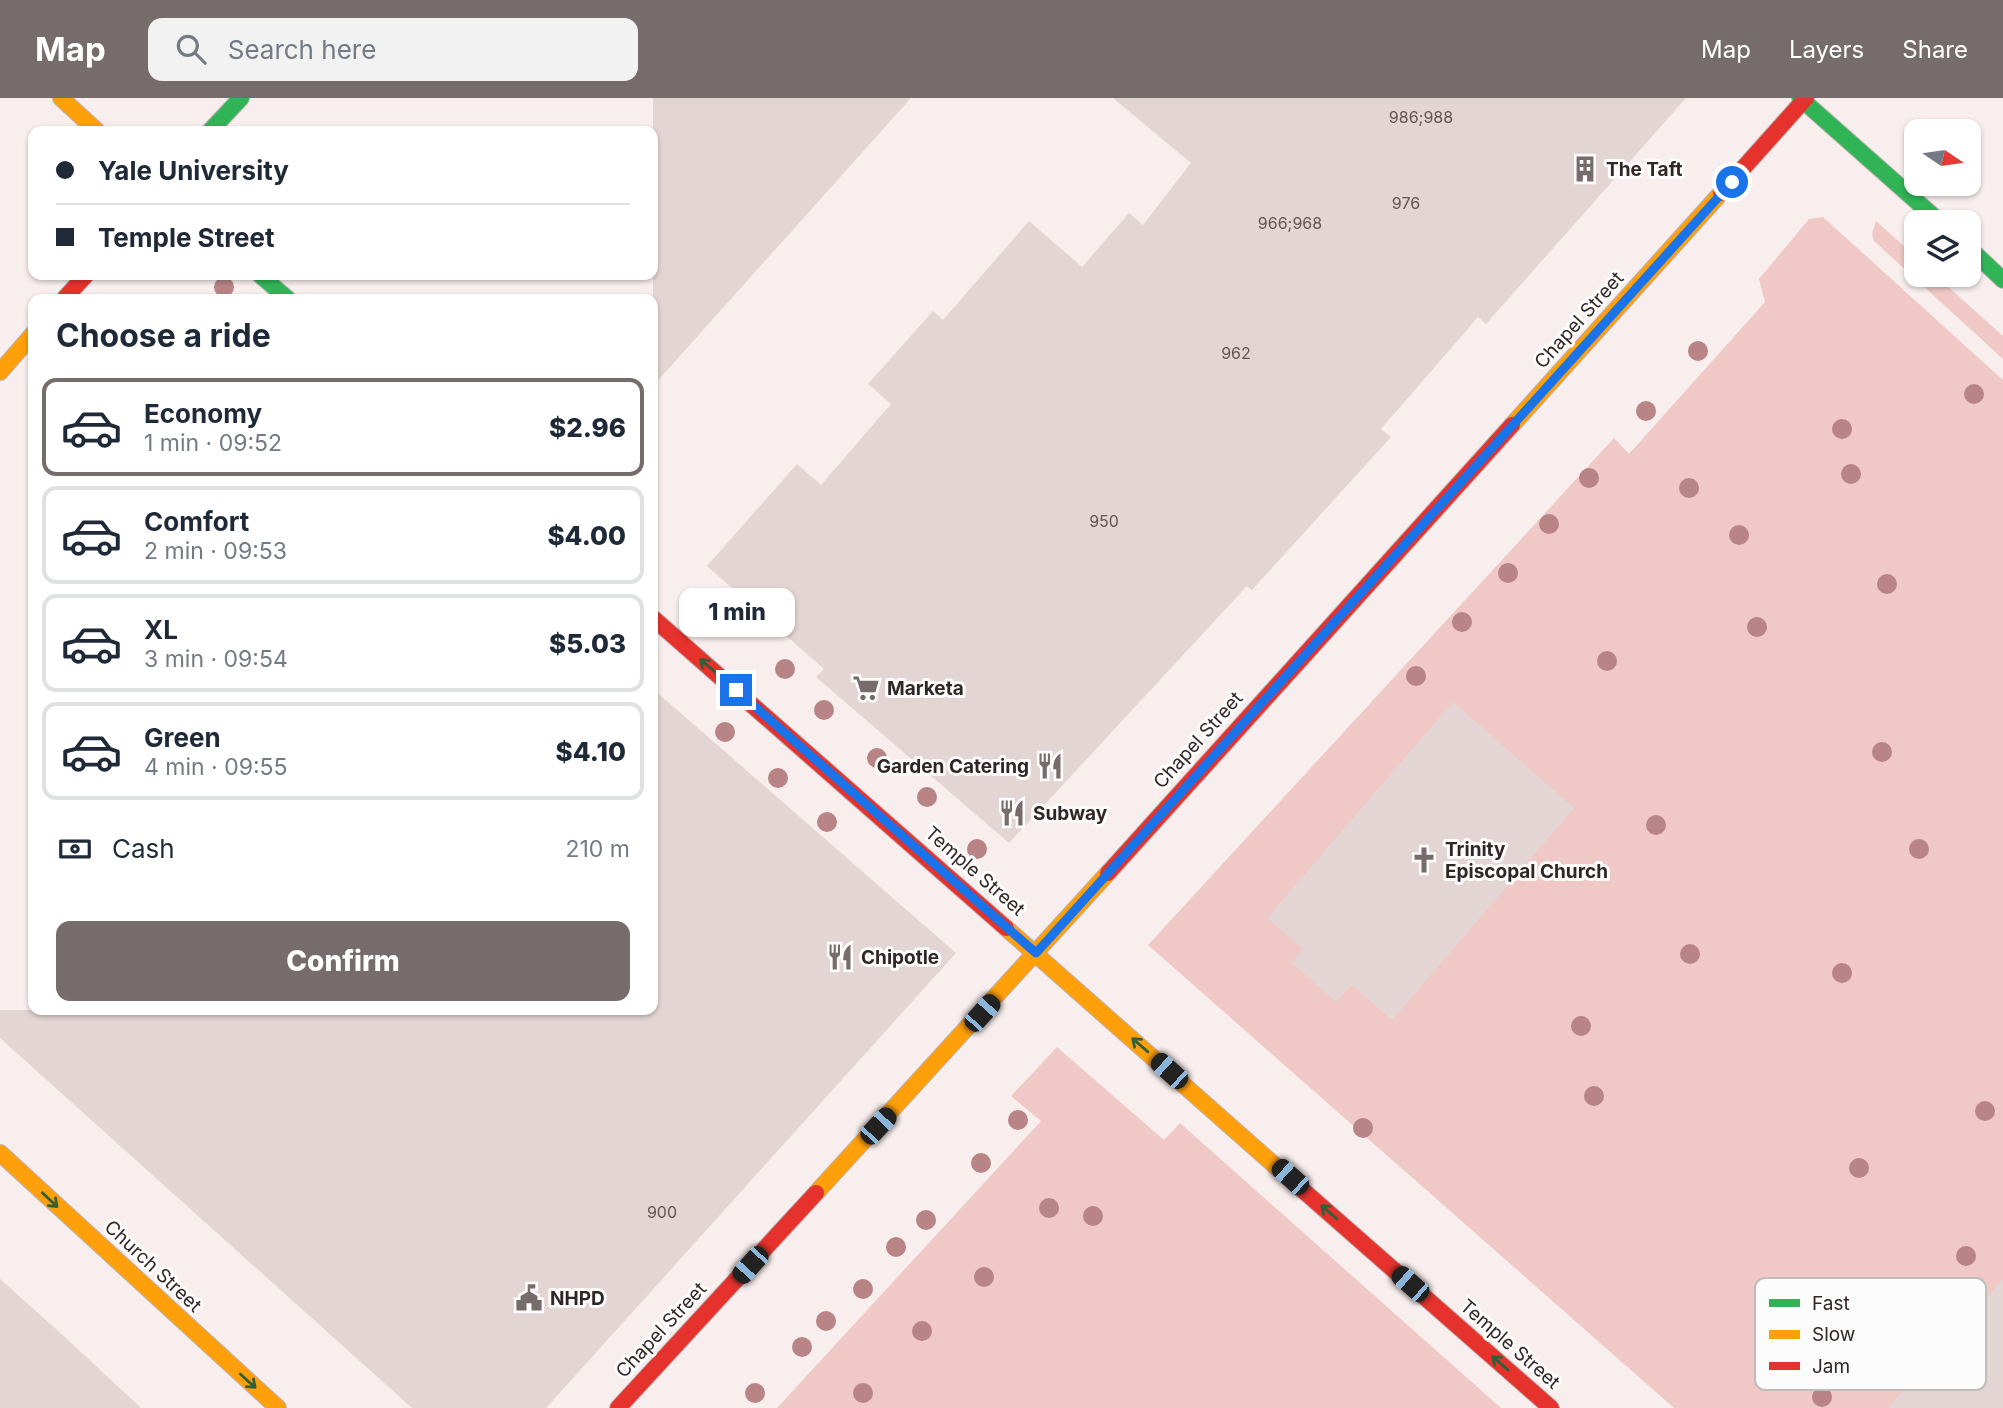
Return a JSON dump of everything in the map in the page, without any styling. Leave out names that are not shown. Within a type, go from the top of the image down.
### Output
[{"type":"main road","points":[[61,98],[92,126]]},
{"type":"main road","points":[[215,126],[241,98]]},
{"type":"main road","points":[[1803,99],[1927,210]]},
{"type":"main road","name":"Chapel Street","points":[[618,1408],[1036,953],[1803,99]]},
{"type":"main road","points":[[1981,259],[2003,279]]},
{"type":"main road","points":[[69,294],[81,280]]},
{"type":"main road","points":[[266,280],[282,294]]},
{"type":"main road","points":[[0,372],[28,340]]},
{"type":"main road","name":"Temple Street","points":[[658,622],[1551,1408]]},
{"type":"main road","name":"Church Street","points":[[0,1153],[278,1408]]},
{"type":"shaded area","points":[[1823,217],[2003,380],[2003,1408],[1674,1408],[1148,945],[1614,438],[1629,454],[1765,302],[1759,279],[1809,219]]},
{"type":"shaded area","points":[[1876,221],[1904,246],[1904,268],[1874,241],[1872,234]]},
{"type":"shaded area","points":[[1924,287],[1948,287],[2003,336],[2003,359]]},
{"type":"shaded area","points":[[1057,1047],[1164,1140],[1180,1123],[1501,1408],[777,1408],[1041,1121],[1011,1096]]},
{"type":"building","points":[[653,98],[911,98],[658,380],[658,294],[653,294],[653,280],[658,280],[658,126],[653,126]]},
{"type":"building","points":[[1113,98],[1686,98],[1486,324],[1478,317],[1381,429],[1391,437],[1252,590],[1247,586],[1009,843],[816,677],[824,669],[707,566],[797,464],[821,485],[891,404],[868,384],[933,311],[943,320],[1029,221],[1082,267],[1129,213],[1143,225],[1191,163]]},
{"type":"building","points":[[658,693],[956,953],[546,1408],[412,1408],[0,1038],[0,1010],[28,1010],[28,1015],[658,1015]]},
{"type":"building","name":"Trinity Episcopal Church","points":[[1453,702],[1574,808],[1392,1020],[1352,985],[1336,1002],[1292,963],[1303,949],[1267,918]]},
{"type":"building","points":[[0,1279],[67,1339],[141,1408],[0,1408]]},
{"type":"building","points":[[2003,1279],[2003,1408],[1888,1408],[1904,1390],[1986,1390],[1986,1298]]},
{"type":"traffic: fast","points":[[215,126],[241,98]]},
{"type":"traffic: fast","points":[[1800,98],[1926,210]]},
{"type":"traffic: fast","points":[[1981,259],[2003,280]]},
{"type":"traffic: fast","points":[[266,280],[282,294]]},
{"type":"traffic: slow","points":[[61,98],[92,126]]},
{"type":"traffic: slow","points":[[1512,425],[1721,193]]},
{"type":"traffic: slow","points":[[0,372],[28,340]]},
{"type":"traffic: slow","points":[[816,1193],[1108,873]]},
{"type":"traffic: slow","points":[[1006,928],[1281,1171]]},
{"type":"traffic: slow","points":[[0,1153],[278,1408]]},
{"type":"traffic: jam","points":[[1721,193],[1806,98]]},
{"type":"traffic: jam","points":[[69,294],[81,280]]},
{"type":"traffic: jam","points":[[1108,873],[1512,425]]},
{"type":"traffic: jam","points":[[658,622],[1006,928]]},
{"type":"traffic: jam","points":[[1281,1171],[1551,1408]]},
{"type":"traffic: jam","points":[[618,1408],[816,1193]]},
{"type":"place","name":"The Taft","points":[[1585,169]]},
{"type":"place","name":"Marketa","points":[[866,688]]},
{"type":"place","name":"Garden Catering","points":[[1050,766]]},
{"type":"place","name":"Subway","points":[[1012,813]]},
{"type":"place","name":"Trinity Episcopal Church","points":[[1424,860]]},
{"type":"place","name":"Chipotle","points":[[840,957]]},
{"type":"place","name":"NHPD","points":[[529,1298]]},
{"type":"route","points":[[736,690],[1036,953],[1732,182]]}]
